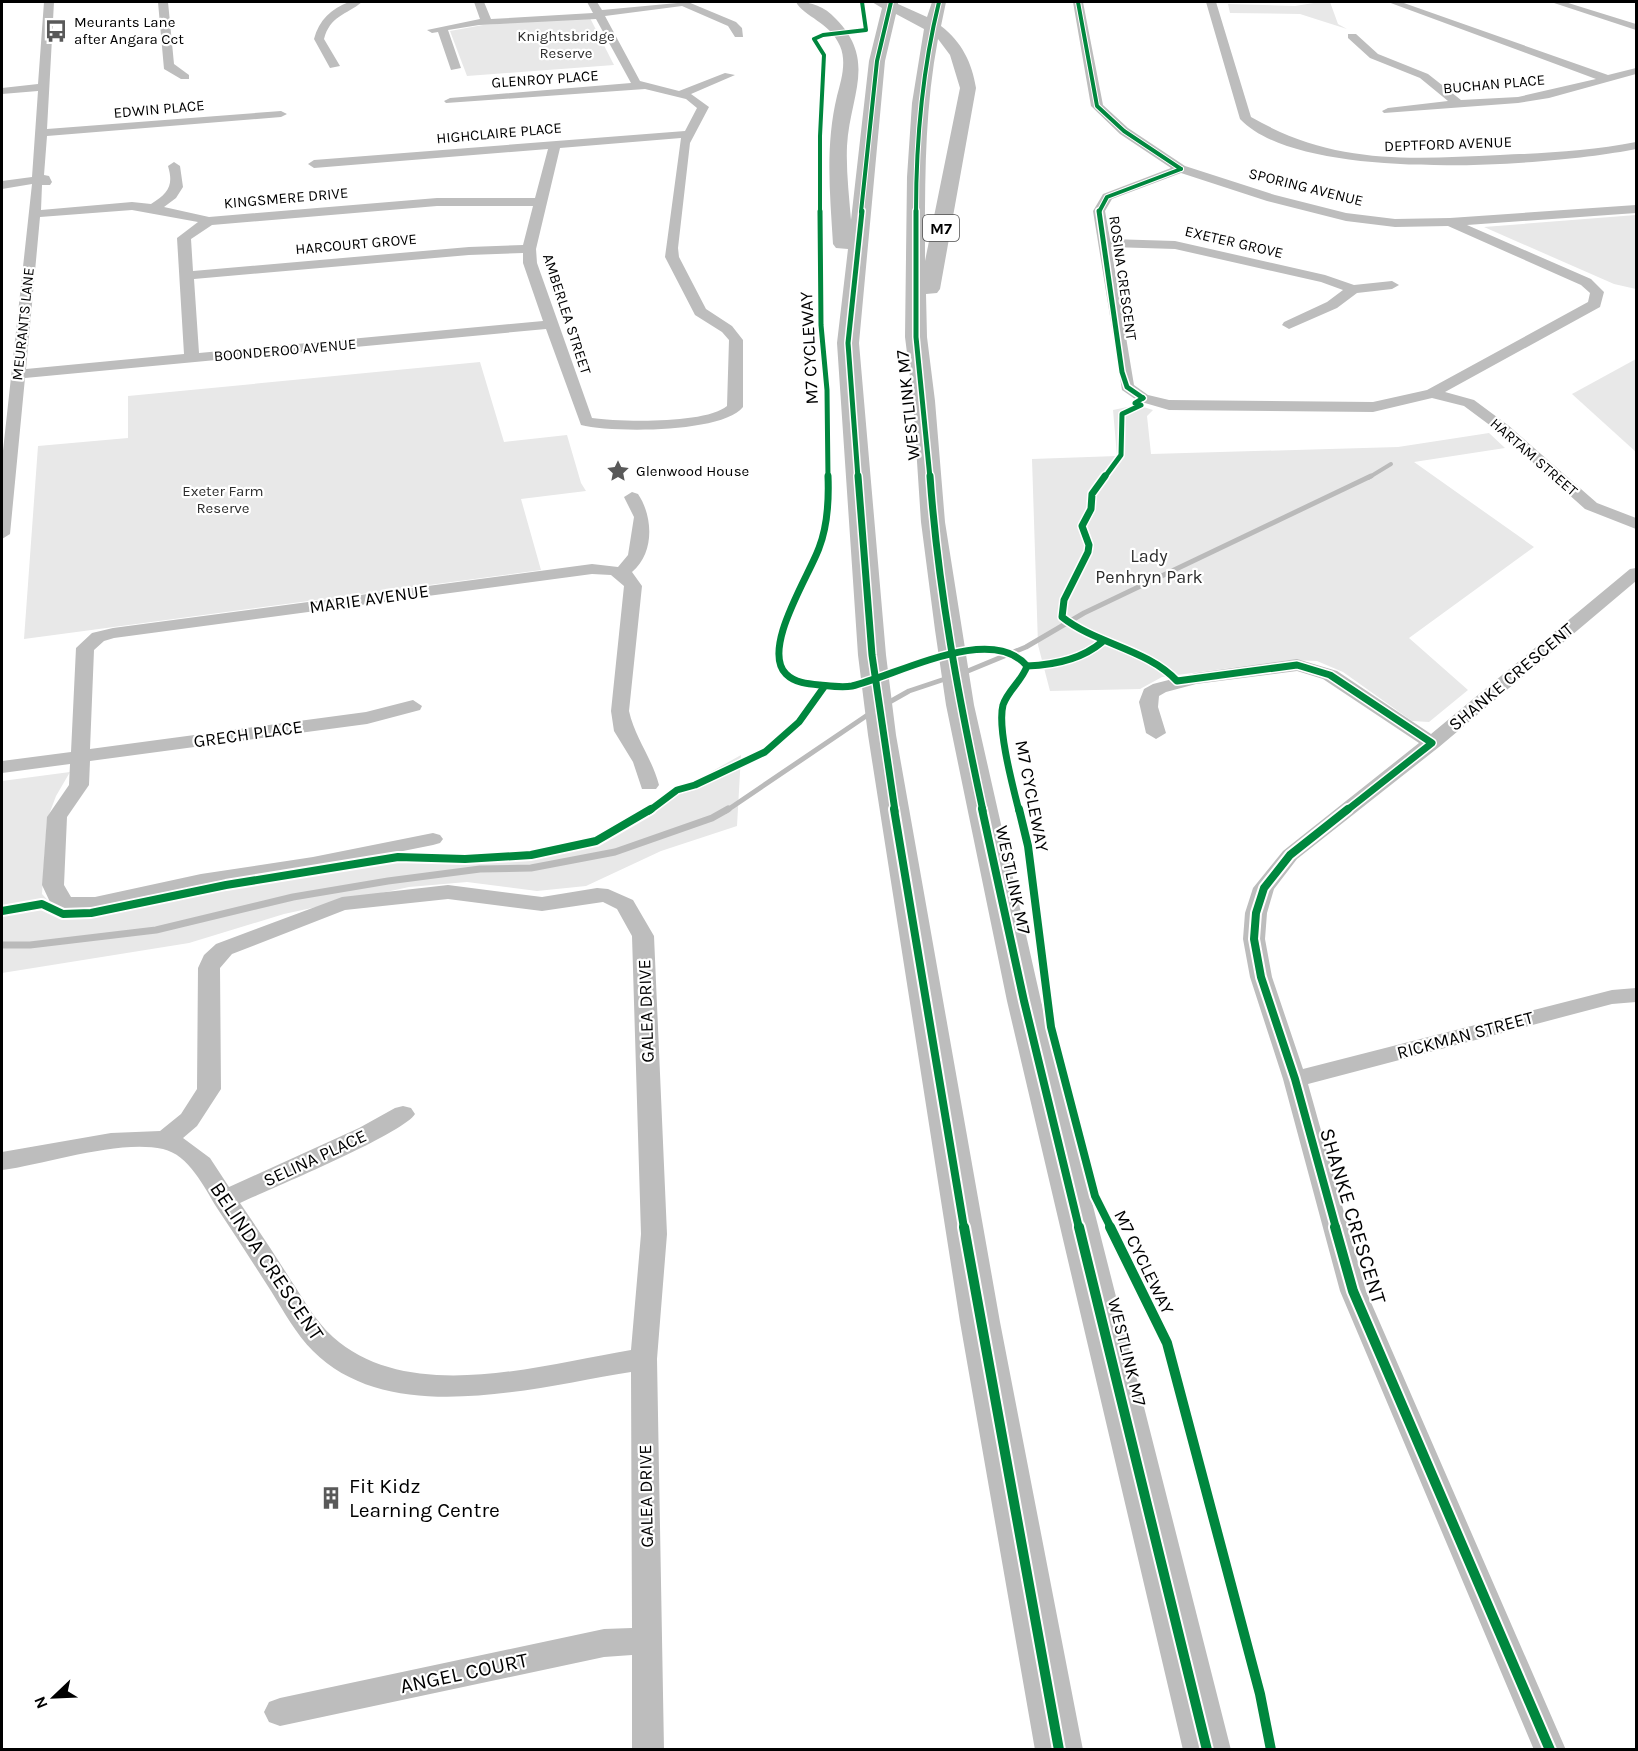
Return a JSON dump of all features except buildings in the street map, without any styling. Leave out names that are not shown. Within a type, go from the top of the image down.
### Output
[{"type":"highway","points":[[803,2],[843,35],[851,50],[852,70],[838,145],[848,343],[872,655],[882,735],[978,1311],[1059,1749]]},
{"type":"highway","name":"M7","points":[[879,2],[929,25],[953,44],[962,57],[968,88],[931,279],[924,400]]},
{"type":"highway","points":[[848,343],[877,61],[891,2]]},
{"type":"highway","name":"WESTLINK M7","points":[[939,2],[929,42],[916,177],[916,337],[924,400],[933,522],[948,630],[960,705],[1024,1001],[1207,1749]]},
{"type":"street","name":"MEURANTS LANE","points":[[2,534],[4,474],[18,374],[34,214],[32,183],[40,133],[49,2]]},
{"type":"street","points":[[163,2],[168,64],[176,74],[185,77]]},
{"type":"street","points":[[333,66],[319,39],[321,26],[331,15],[357,2]]},
{"type":"street","points":[[479,2],[486,18],[482,23]]},
{"type":"street","points":[[455,68],[437,29],[676,2],[696,6],[732,24],[739,35]]},
{"type":"street","name":"SPORING AVENUE","points":[[1078,2],[1097,106],[1124,131],[1181,169],[1271,198],[1346,217],[1395,223],[1450,222],[1636,209]]},
{"type":"street","name":"DEPTFORD AVENUE","points":[[1211,2],[1246,118],[1260,129],[1287,140],[1367,161],[1407,162],[1604,153],[1636,146]]},
{"type":"street","points":[[1393,2],[1608,79]]},
{"type":"street","points":[[1556,2],[1636,27]]},
{"type":"street","points":[[596,10],[633,79],[642,86]]},
{"type":"street","points":[[1352,36],[1374,56],[1424,76],[1458,103]]},
{"type":"street","points":[[1384,72],[1406,68]]},
{"type":"street","name":"BUCHAN PLACE","points":[[1388,111],[1458,103],[1518,100],[1549,95],[1636,71]]},
{"type":"street","points":[[680,94],[729,75]]},
{"type":"street","name":"GLENROY PLACE","points":[[450,101],[642,86],[680,94]]},
{"type":"street","points":[[2,91],[43,87]]},
{"type":"street","points":[[680,94],[699,102],[703,107],[687,134]]},
{"type":"street","name":"EDWIN PLACE","points":[[40,133],[281,114]]},
{"type":"street","name":"HIGHCLAIRE PLACE","points":[[314,164],[687,134]]},
{"type":"street","name":"AMBERLEA STREET","points":[[555,145],[529,249],[530,263],[586,422],[611,427],[647,424],[714,417],[728,413],[735,407],[736,340],[727,329],[700,312],[672,257],[682,152],[687,134]]},
{"type":"street","points":[[153,208],[172,196],[178,188],[179,179],[174,166]]},
{"type":"street","name":"ROSINA CRESCENT","points":[[1181,169],[1128,187],[1107,197],[1100,211],[1122,372],[1127,387],[1143,398],[1183,406],[1373,407],[1432,393],[1595,304],[1597,292],[1586,282],[1450,222]]},
{"type":"street","points":[[2,185],[32,183]]},
{"type":"street","name":"KINGSMERE DRIVE","points":[[34,214],[132,206],[153,208],[209,221],[437,202],[542,202]]},
{"type":"street","points":[[192,358],[184,238],[209,221]]},
{"type":"street","name":"EXETER GROVE","points":[[1105,243],[1140,242],[1175,245],[1325,279],[1353,289],[1392,285]]},
{"type":"street","name":"HARCOURT GROVE","points":[[185,276],[477,250],[529,249]]},
{"type":"street","points":[[1289,326],[1332,305],[1353,289]]},
{"type":"street","name":"BOONDEROO AVENUE","points":[[18,374],[552,324]]},
{"type":"street","name":"HARTAM STREET","points":[[1432,393],[1469,403],[1504,429],[1591,506],[1636,525]]},
{"type":"street","points":[[632,498],[642,517],[636,560],[621,573],[628,576],[633,586],[620,711],[624,731],[643,762],[649,785]]},
{"type":"street","name":"MARIE AVENUE","points":[[81,757],[83,652],[91,641],[105,635],[592,569],[621,573]]},
{"type":"street","name":"SHANKE CRESCENT","points":[[1550,1749],[1353,1291],[1295,1079],[1261,977],[1254,939],[1256,914],[1264,888],[1290,855],[1432,742],[1636,574]]},
{"type":"street","points":[[1156,733],[1148,704],[1150,694],[1157,687],[1177,681],[1297,665],[1330,675],[1432,742]]},
{"type":"street","name":"GRECH PLACE","points":[[81,757],[367,718],[413,706]]},
{"type":"street","points":[[2,767],[81,757],[80,785],[60,811],[56,823],[54,891],[64,903],[72,905],[95,904],[201,880],[313,863],[433,839]]},
{"type":"street","name":"GALEA DRIVE","points":[[165,1140],[189,1120],[209,1089],[209,968],[212,960],[224,949],[334,906],[362,901],[448,892],[533,904],[562,902],[597,895],[621,901],[638,924],[643,936],[654,1234],[644,1359],[648,1749]]},
{"type":"street","name":"RICKMAN STREET","points":[[1295,1079],[1612,997],[1636,995]]},
{"type":"street","name":"SELINA PLACE","points":[[225,1199],[368,1134],[403,1114]]},
{"type":"street","points":[[2,1161],[126,1141],[165,1140]]},
{"type":"street","name":"BELINDA CRESCENT","points":[[165,1140],[191,1155],[225,1199],[309,1328],[340,1359],[376,1377],[406,1384],[454,1387],[644,1359]]},
{"type":"street","name":"ANGEL COURT","points":[[280,1712],[603,1643],[648,1641]]},
{"type":"green space","points":[[1330,2],[1338,24],[1347,29],[1300,14],[1230,13],[1228,4],[1295,6]]},
{"type":"green space","name":"Knightsbridge Reserve","points":[[590,18],[614,65],[467,76],[450,31],[483,25]]},
{"type":"green space","points":[[1636,215],[1636,289],[1614,284],[1484,227]]},
{"type":"green space","points":[[1636,359],[1636,452],[1572,394]]},
{"type":"green space","name":"Exeter Farm Reserve","points":[[480,362],[504,442],[567,435],[581,483],[586,491],[521,499],[541,570],[24,639],[38,446],[128,438],[128,396]]},
{"type":"green space","name":"Lady Penhryn Park","points":[[1137,405],[1153,410],[1147,416],[1151,454],[1398,447],[1489,433],[1505,448],[1414,462],[1534,547],[1409,638],[1468,690],[1429,722],[1412,721],[1343,672],[1317,661],[1290,660],[1162,677],[1140,689],[1050,691],[1038,645],[1032,459],[1117,456],[1113,410]]},
{"type":"green space","points":[[741,755],[737,826],[661,851],[586,886],[537,891],[467,882],[409,887],[284,914],[189,943],[2,973],[2,781],[70,772],[56,796],[47,820],[42,894],[55,908],[85,911],[220,883],[314,870],[404,852],[424,857],[531,853],[594,838]]},
{"type":"waterway","points":[[1368,478],[1391,464]]},
{"type":"waterway","points":[[963,673],[1026,647],[1084,613],[1371,476]]},
{"type":"waterway","points":[[886,704],[909,691],[948,678]]},
{"type":"waterway","points":[[726,811],[872,712]]},
{"type":"waterway","points":[[2,945],[30,945],[156,930],[293,897],[388,881],[480,869],[531,868],[615,852],[712,818],[728,809]]},
{"type":"cycle path","name":"M7 CYCLEWAY","points":[[862,2],[866,30],[823,35],[814,39],[824,55],[820,136],[821,325],[827,390],[829,507],[819,548],[796,594],[778,650],[778,661],[782,670],[790,678],[806,684],[849,687],[970,649],[994,648],[1009,651],[1027,666],[1022,678],[1006,699],[1002,712],[1008,765],[1028,846],[1051,1027],[1095,1196],[1167,1343],[1260,1694],[1271,1750]]},
{"type":"cycle path","points":[[891,2],[877,61],[848,343],[872,655],[882,735],[980,1322],[1059,1750]]},
{"type":"cycle path","points":[[939,2],[929,42],[921,103],[916,177],[915,274],[916,337],[924,401],[933,522],[948,630],[960,705],[1024,1001],[1207,1750]]},
{"type":"cycle path","points":[[1078,2],[1097,106],[1124,131],[1181,169]]},
{"type":"cycle path","points":[[1143,398],[1127,387],[1122,372],[1099,211],[1107,197],[1128,187],[1181,169]]},
{"type":"cycle path","points":[[1143,398],[1135,403],[1141,405],[1122,414],[1121,455],[1092,494],[1091,509],[1082,526],[1088,540],[1088,552],[1064,600],[1061,609],[1062,617],[1088,634],[1156,665],[1177,681],[1297,665],[1313,668],[1330,675],[1432,743],[1290,855],[1264,888],[1256,913],[1254,939],[1261,977],[1295,1079],[1353,1291],[1550,1750]]},
{"type":"cycle path","points":[[1027,666],[1046,665],[1077,657],[1102,642]]},
{"type":"cycle path","points":[[2,911],[42,904],[63,914],[91,913],[226,885],[398,857],[465,859],[531,855],[596,841],[655,807],[677,790],[695,785],[765,752],[799,722],[824,687]]},
{"type":"place","name":"Meurants Lane after Angara Cct","points":[[56,31]]},
{"type":"place","name":"Glenwood House","points":[[618,471]]},
{"type":"place","name":"Fit Kidz Learning Centre","points":[[331,1498]]}]
